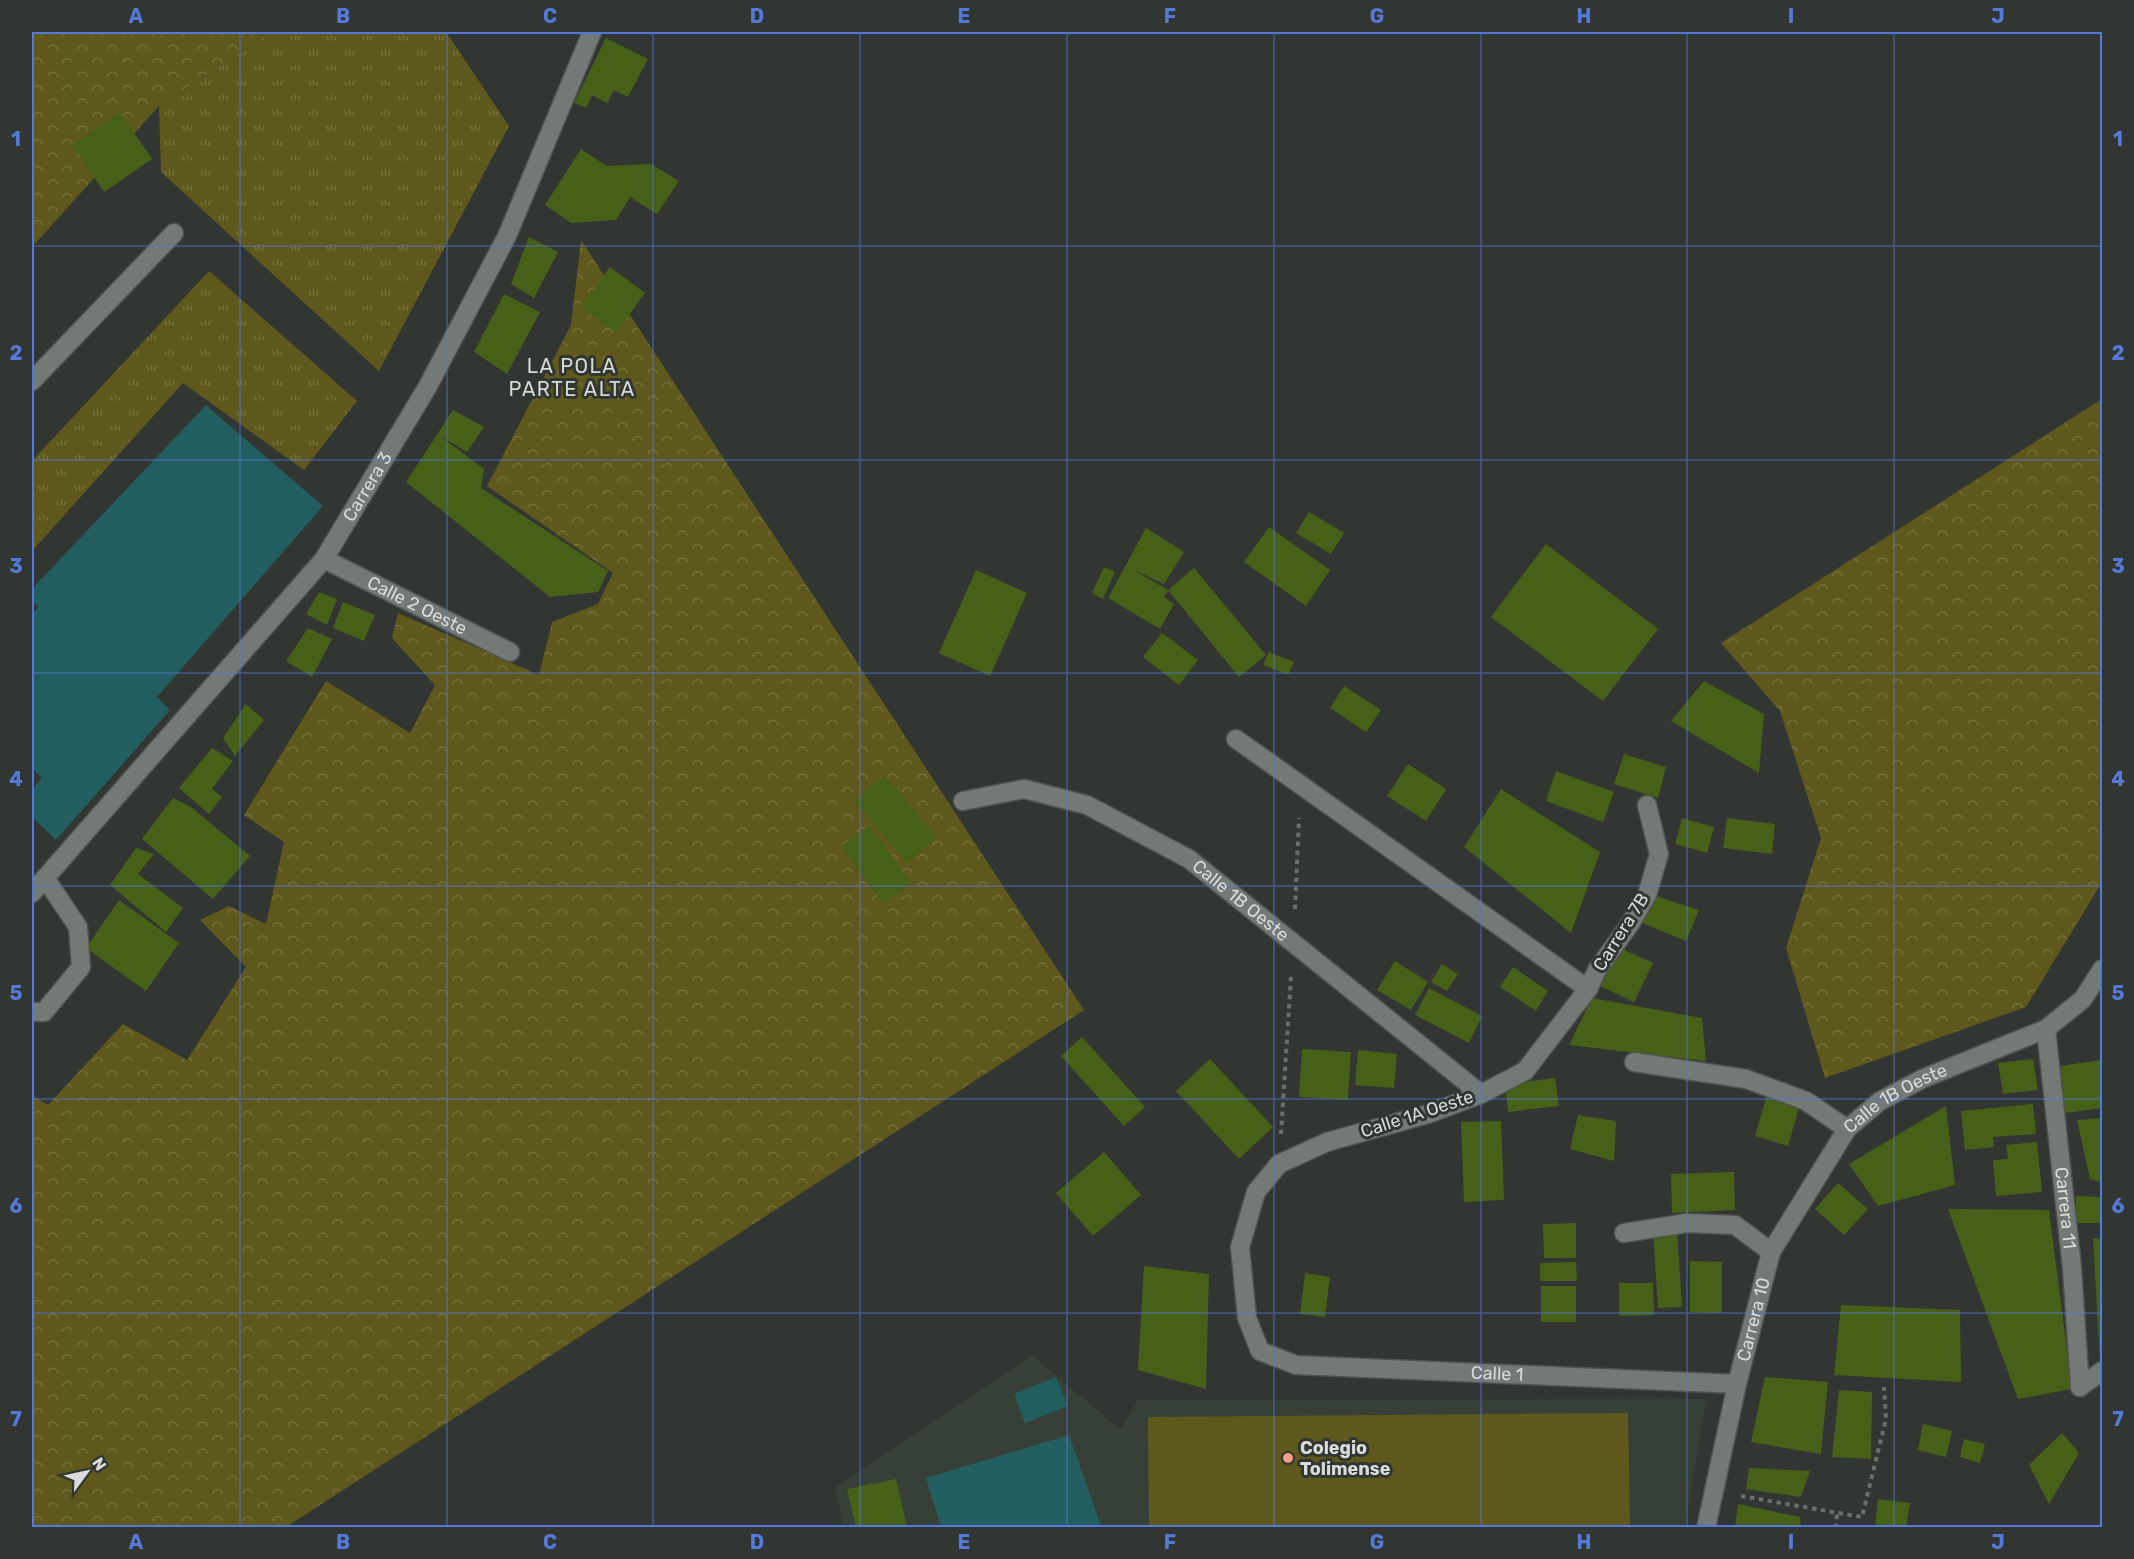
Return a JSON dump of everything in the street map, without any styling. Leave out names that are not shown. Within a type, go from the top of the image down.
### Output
[{"type":"street","name":"Carrera 3","points":[[32,893],[324,559],[428,386],[507,236],[592,32]]},
{"type":"street","points":[[32,381],[174,232]]},
{"type":"street","name":"Calle 2 Oeste","points":[[324,559],[510,652]]},
{"type":"street","points":[[1236,739],[1588,989]]},
{"type":"street","name":"Calle 1B Oeste","points":[[963,801],[1024,789],[1087,805],[1189,859],[1481,1094]]},
{"type":"street","name":"Carrera 7B","points":[[1588,989],[1597,970],[1630,924],[1647,895],[1659,854],[1647,805]]},
{"type":"street","points":[[32,1012],[44,1012],[81,967],[78,927],[45,878]]},
{"type":"street","name":"Calle 1B Oeste","points":[[1634,1062],[1746,1079],[1806,1101],[1847,1129],[1880,1101],[1924,1078],[2046,1029],[2083,999],[2103,969]]},
{"type":"street","name":"Calle 1A Oeste","points":[[1260,1351],[1247,1317],[1240,1247],[1256,1192],[1279,1164],[1327,1142],[1428,1114],[1481,1094],[1525,1071],[1588,989]]},
{"type":"street","name":"Carrera 11","points":[[2046,1029],[2072,1268],[2080,1387],[2103,1371]]},
{"type":"street","name":"Carrera 10","points":[[1706,1527],[1737,1384],[1771,1252],[1847,1129]]},
{"type":"street","points":[[1624,1233],[1687,1223],[1735,1225],[1771,1252]]},
{"type":"street","name":"Calle 1","points":[[1260,1351],[1296,1365],[1737,1384]]},
{"type":"path","points":[[1714,1491],[1862,1517],[1886,1419],[1884,1387]]},
{"type":"path","points":[[1836,1527],[1837,1513]]},
{"type":"shaded area","name":"Colegio Tolimense","points":[[1032,1355],[1120,1429],[1138,1400],[1706,1399],[1685,1527],[844,1528],[835,1488]]},
{"type":"green space","points":[[32,32],[272,32],[159,106],[32,247]]},
{"type":"green space","points":[[272,32],[446,32],[509,126],[379,371],[161,172],[159,106]]},
{"type":"green space","points":[[581,240],[1084,1010],[286,1527],[32,1527],[32,1095],[48,1105],[123,1024],[187,1060],[246,967],[200,920],[229,906],[266,924],[284,842],[244,815],[326,681],[410,733],[435,685],[392,638],[398,613],[539,675],[552,622],[598,604],[613,573],[487,486],[571,325]]},
{"type":"green space","points":[[209,271],[357,401],[304,470],[183,383],[32,551],[32,461]]},
{"type":"green space","points":[[2102,399],[2102,882],[2026,1007],[1825,1078],[1786,948],[1821,838],[1780,711],[1721,643]]},
{"type":"green space","points":[[1628,1413],[1630,1527],[1149,1527],[1148,1417]]},
{"type":"water","points":[[206,405],[323,506],[157,697],[170,710],[56,840],[32,817],[32,789],[42,778],[32,768],[32,615],[38,607],[32,601],[32,589]]},
{"type":"water","points":[[1056,1377],[1068,1406],[1025,1423],[1014,1394]]},
{"type":"water","points":[[1069,1435],[1101,1526],[941,1527],[926,1478]]},
{"type":"building","points":[[606,38],[648,59],[628,97],[614,90],[607,103],[592,95],[586,108],[574,103]]},
{"type":"building","points":[[120,112],[152,159],[104,192],[72,145]]},
{"type":"building","points":[[581,149],[607,166],[651,164],[679,181],[657,214],[630,197],[616,220],[571,223],[545,205]]},
{"type":"building","points":[[529,237],[558,252],[534,298],[511,284]]},
{"type":"building","points":[[610,267],[645,293],[616,333],[581,307]]},
{"type":"building","points":[[504,294],[540,312],[507,374],[474,352]]},
{"type":"building","points":[[453,410],[484,427],[467,452],[440,436],[484,469],[481,488],[608,571],[598,592],[550,597],[406,482]]},
{"type":"building","points":[[1309,512],[1344,533],[1331,554],[1296,533]]},
{"type":"building","points":[[1269,527],[1330,570],[1306,606],[1244,562]]},
{"type":"building","points":[[1146,528],[1184,552],[1164,584],[1132,569],[1168,590],[1164,597],[1174,604],[1160,629],[1108,598]]},
{"type":"building","points":[[1546,544],[1658,629],[1603,701],[1491,617]]},
{"type":"building","points":[[1104,567],[1115,572],[1103,599],[1092,593]]},
{"type":"building","points":[[1194,568],[1266,655],[1239,677],[1168,590]]},
{"type":"building","points":[[976,570],[1027,593],[990,676],[939,653]]},
{"type":"building","points":[[319,592],[337,599],[327,625],[306,614]]},
{"type":"building","points":[[343,602],[375,615],[364,641],[333,628]]},
{"type":"building","points":[[308,628],[332,639],[312,677],[286,661]]},
{"type":"building","points":[[1162,633],[1198,660],[1179,685],[1143,657]]},
{"type":"building","points":[[1269,652],[1294,662],[1288,675],[1263,665]]},
{"type":"building","points":[[1704,681],[1764,714],[1759,773],[1671,721]]},
{"type":"building","points":[[1344,686],[1381,710],[1366,732],[1330,708]]},
{"type":"building","points":[[246,704],[264,720],[235,756],[223,738]]},
{"type":"building","points":[[212,748],[233,761],[212,789],[222,797],[209,814],[179,788]]},
{"type":"building","points":[[1624,754],[1666,767],[1658,798],[1614,784]]},
{"type":"building","points":[[1408,764],[1446,789],[1426,821],[1387,796]]},
{"type":"building","points":[[1556,771],[1614,792],[1603,822],[1546,801]]},
{"type":"building","points":[[884,775],[937,838],[907,863],[854,801]]},
{"type":"building","points":[[1501,789],[1600,852],[1571,933],[1464,847]]},
{"type":"building","points":[[173,798],[191,807],[250,856],[213,899],[142,839]]},
{"type":"building","points":[[1682,818],[1714,827],[1707,853],[1675,844]]},
{"type":"building","points":[[1727,818],[1775,824],[1772,854],[1723,848]]},
{"type":"building","points":[[870,826],[911,883],[883,904],[841,846]]},
{"type":"building","points":[[136,848],[154,854],[138,874],[183,908],[166,932],[110,885]]},
{"type":"building","points":[[1656,896],[1699,910],[1686,941],[1642,923]]},
{"type":"building","points":[[119,900],[179,943],[146,991],[86,948]]},
{"type":"building","points":[[1618,947],[1653,963],[1634,1002],[1600,986]]},
{"type":"building","points":[[1395,961],[1428,982],[1411,1010],[1377,990]]},
{"type":"building","points":[[1442,964],[1458,974],[1447,991],[1431,982]]},
{"type":"building","points":[[1513,967],[1548,991],[1536,1011],[1500,987]]},
{"type":"building","points":[[1429,988],[1482,1016],[1469,1043],[1415,1015]]},
{"type":"building","points":[[1592,998],[1702,1018],[1706,1061],[1569,1045]]},
{"type":"building","points":[[1082,1037],[1145,1107],[1124,1126],[1061,1056]]},
{"type":"building","points":[[1302,1049],[1351,1052],[1348,1100],[1299,1097]]},
{"type":"building","points":[[1358,1050],[1397,1054],[1394,1088],[1355,1085]]},
{"type":"building","points":[[1210,1059],[1273,1127],[1239,1159],[1176,1091]]},
{"type":"building","points":[[2033,1059],[2038,1090],[2003,1094],[1998,1063]]},
{"type":"building","points":[[2102,1060],[2102,1108],[2065,1113],[2059,1066]]},
{"type":"building","points":[[1555,1078],[1559,1106],[1508,1112],[1505,1085]]},
{"type":"building","points":[[1767,1095],[1800,1104],[1788,1146],[1755,1136]]},
{"type":"building","points":[[2033,1104],[2036,1134],[1993,1137],[1994,1147],[1965,1150],[1961,1111]]},
{"type":"building","points":[[1946,1106],[1955,1185],[1878,1206],[1849,1164]]},
{"type":"building","points":[[1578,1115],[1616,1121],[1614,1161],[1570,1149]]},
{"type":"building","points":[[2102,1118],[2102,1183],[2090,1179],[2077,1120]]},
{"type":"building","points":[[1501,1121],[1504,1200],[1464,1202],[1461,1122]]},
{"type":"building","points":[[2037,1142],[2042,1192],[1996,1196],[1993,1160],[2008,1159],[2006,1145]]},
{"type":"building","points":[[1104,1152],[1141,1195],[1093,1236],[1056,1193]]},
{"type":"building","points":[[1734,1172],[1735,1210],[1672,1213],[1671,1174]]},
{"type":"building","points":[[1838,1183],[1868,1209],[1844,1235],[1815,1209]]},
{"type":"building","points":[[2076,1196],[2102,1197],[2102,1223],[2076,1223]]},
{"type":"building","points":[[1948,1209],[2049,1210],[2072,1389],[2018,1399]]},
{"type":"building","points":[[1576,1223],[1576,1258],[1544,1258],[1543,1224]]},
{"type":"building","points":[[1677,1229],[1682,1307],[1658,1308],[1653,1230]]},
{"type":"building","points":[[2093,1238],[2102,1239],[2102,1361],[2100,1363]]},
{"type":"building","points":[[1690,1261],[1722,1262],[1722,1313],[1690,1312]]},
{"type":"building","points":[[1576,1262],[1577,1281],[1540,1281],[1540,1263]]},
{"type":"building","points":[[1144,1266],[1209,1274],[1206,1389],[1138,1370]]},
{"type":"building","points":[[1305,1273],[1330,1277],[1325,1317],[1300,1314]]},
{"type":"building","points":[[1619,1283],[1653,1283],[1654,1315],[1619,1316]]},
{"type":"building","points":[[1541,1286],[1576,1286],[1576,1322],[1541,1322]]},
{"type":"building","points":[[1841,1305],[1960,1310],[1961,1382],[1834,1375]]},
{"type":"building","points":[[1765,1377],[1828,1382],[1821,1454],[1751,1442]]},
{"type":"building","points":[[1839,1390],[1872,1392],[1871,1459],[1832,1457]]},
{"type":"building","points":[[1923,1424],[1952,1431],[1946,1457],[1918,1450]]},
{"type":"building","points":[[2062,1433],[2079,1453],[2049,1504],[2029,1465]]},
{"type":"building","points":[[1964,1439],[1985,1444],[1980,1463],[1960,1457]]},
{"type":"building","points":[[1749,1468],[1810,1471],[1801,1497],[1746,1489]]},
{"type":"building","points":[[896,1479],[907,1527],[856,1527],[847,1489]]},
{"type":"building","points":[[1878,1499],[1910,1503],[1906,1527],[1875,1527]]},
{"type":"building","points":[[1738,1504],[1800,1517],[1801,1527],[1735,1527]]},
{"type":"place","name":"Colegio Tolimense","points":[[1288,1458]]},
{"type":"district","name":"LA POLA PARTE ALTA","points":[[572,378]]}]
